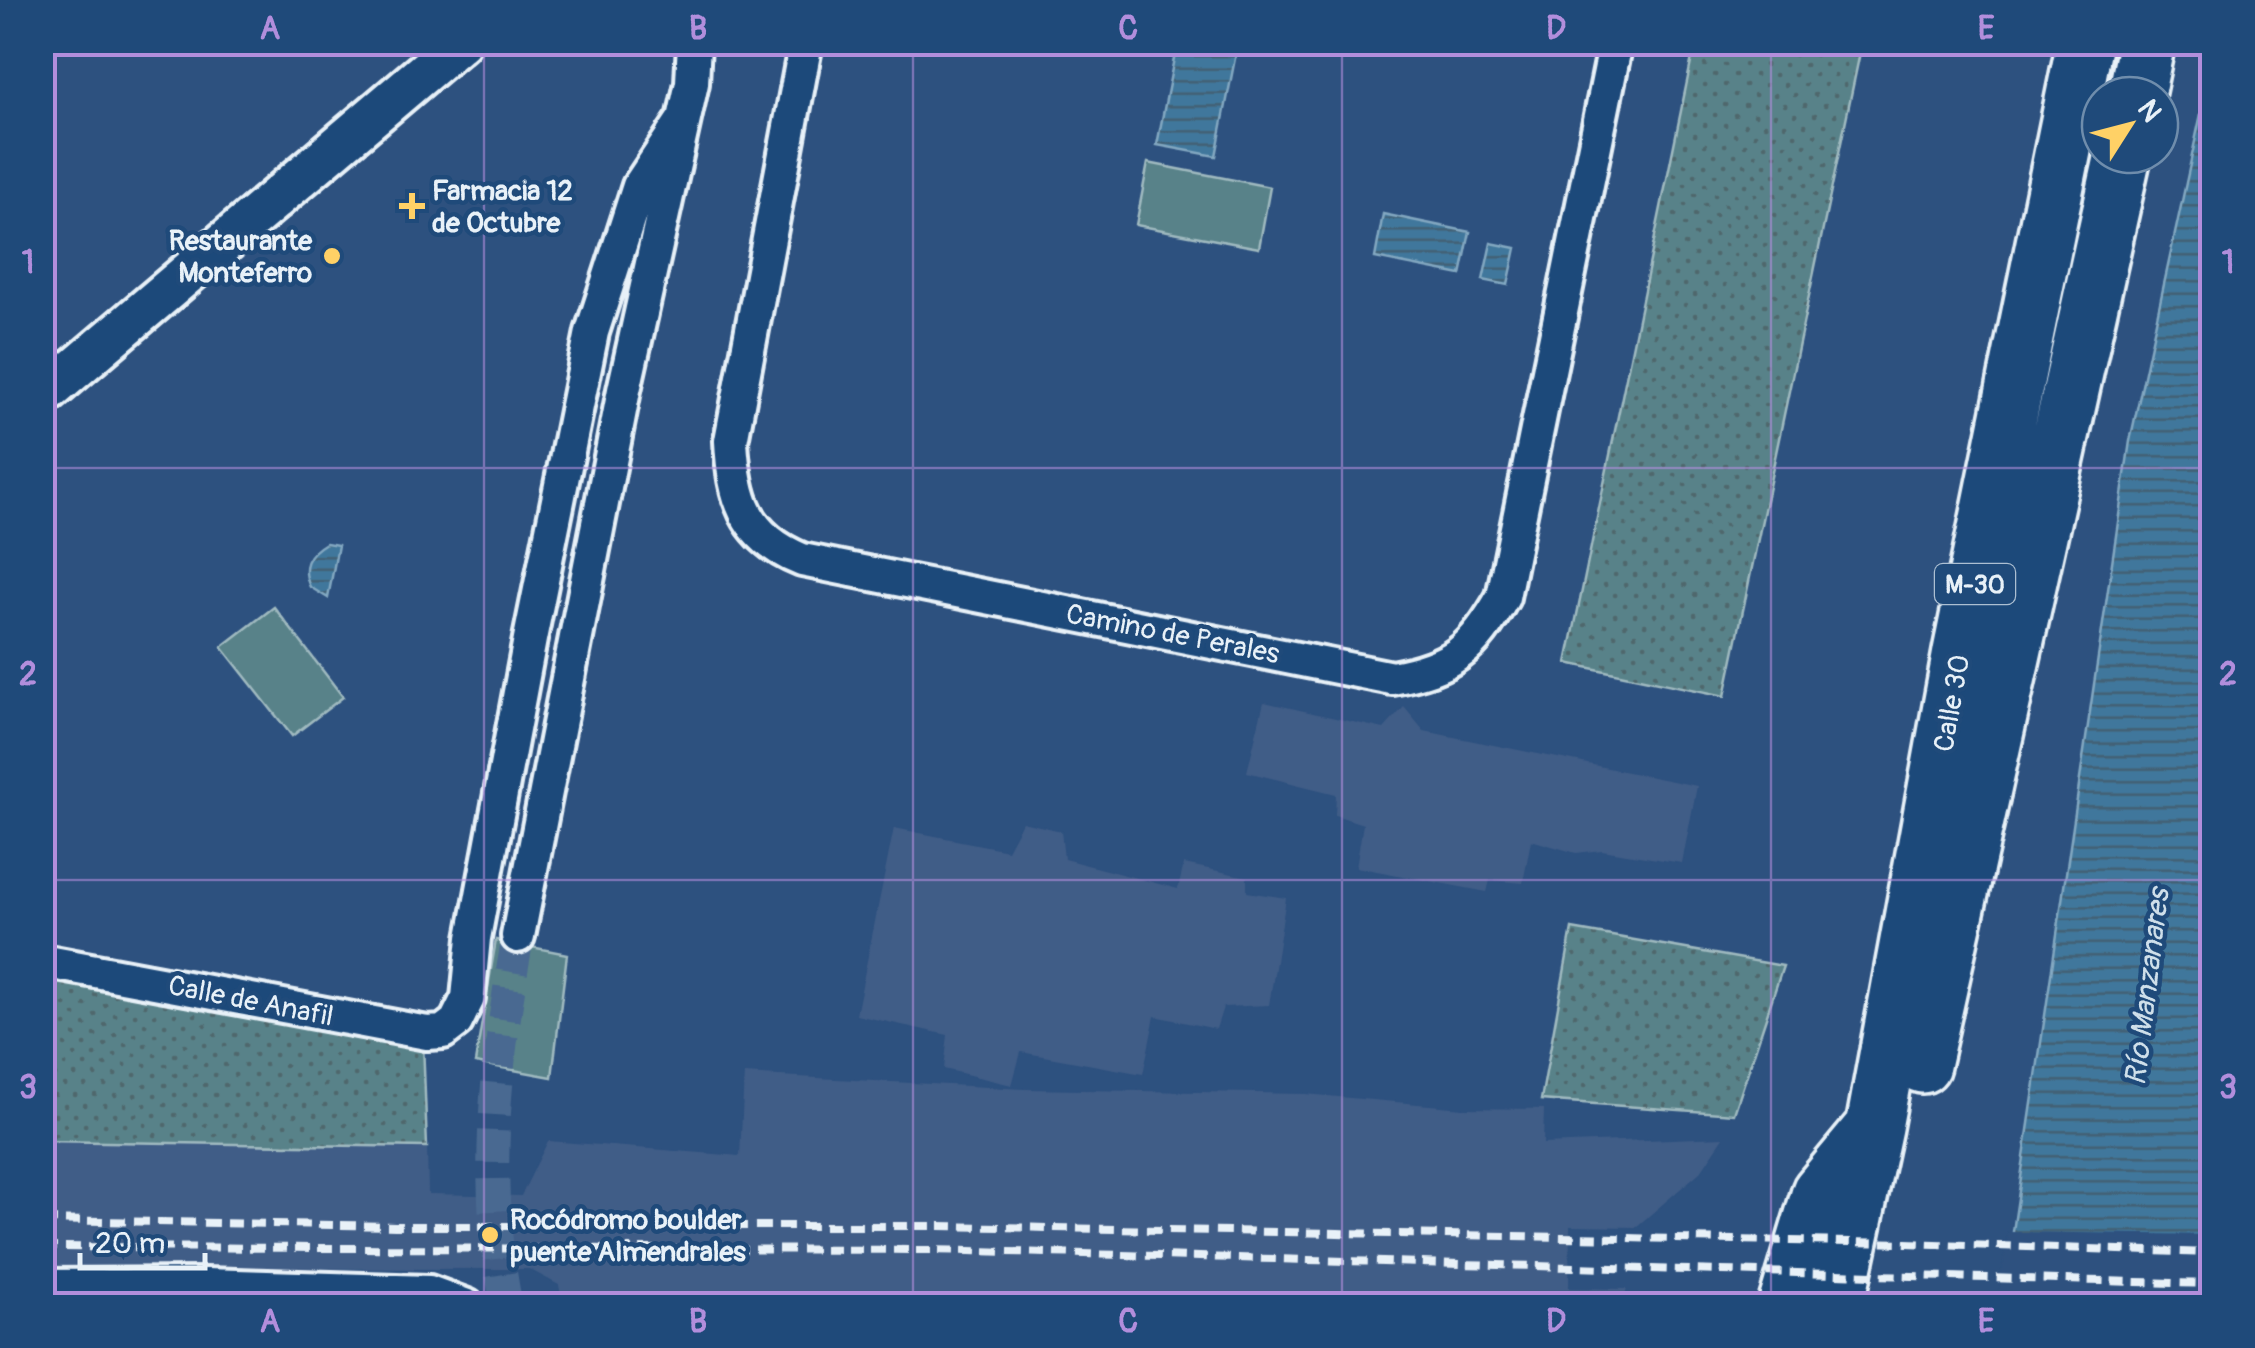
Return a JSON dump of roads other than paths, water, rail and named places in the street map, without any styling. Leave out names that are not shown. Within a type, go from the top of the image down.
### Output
[{"type":"highway","name":"Calle 30","points":[[1836,1306],[1874,1127],[1960,652],[2086,42]]},
{"type":"highway","points":[[2140,75],[2147,42]]},
{"type":"highway","points":[[1868,1306],[1885,1212],[1920,1076],[2119,175]]},
{"type":"highway","points":[[1786,1306],[1820,1192],[1874,1127]]},
{"type":"street","points":[[42,397],[460,42]]},
{"type":"street","points":[[518,936],[624,390],[683,120],[694,42]]},
{"type":"street","name":"Camino de Perales","points":[[806,42],[730,441],[733,491],[756,530],[776,550],[802,560],[1392,678],[1428,672],[1459,656],[1484,630],[1503,597],[1616,42]]},
{"type":"street","name":"Calle de Anafil","points":[[42,961],[428,1033],[443,1032],[456,1022],[468,998],[474,938],[592,332],[638,186],[683,120]]},
{"type":"street","points":[[176,1306],[206,1285]]},
{"type":"street","points":[[42,1286],[206,1285],[429,1292],[468,1306]]},
{"type":"water","points":[[1177,43],[1238,43],[1216,156],[1157,145]]},
{"type":"water","name":"Río Manzanares","points":[[2212,63],[2212,1195],[2198,1305],[2002,1306],[2130,441]]},
{"type":"water","points":[[1383,214],[1470,232],[1461,275],[1375,258]]},
{"type":"water","points":[[1491,243],[1516,248],[1508,285],[1483,280]]},
{"type":"water","points":[[326,543],[338,545],[328,598],[310,587],[306,573],[310,556]]},
{"type":"tunnel","points":[[507,1306],[495,1213],[494,1121],[503,1028],[518,936]]},
{"type":"railway","points":[[42,1220],[395,1226],[939,1226],[1907,1243],[2212,1253]]},
{"type":"railway","points":[[42,1247],[934,1250],[2212,1284]]},
{"type":"place","name":"Farmacia 12 de Octubre","points":[[412,206]]},
{"type":"place","name":"Restaurante Monteferro","points":[[332,256]]},
{"type":"place","name":"Rocódromo boulder puente Almendrales","points":[[490,1235]]}]
